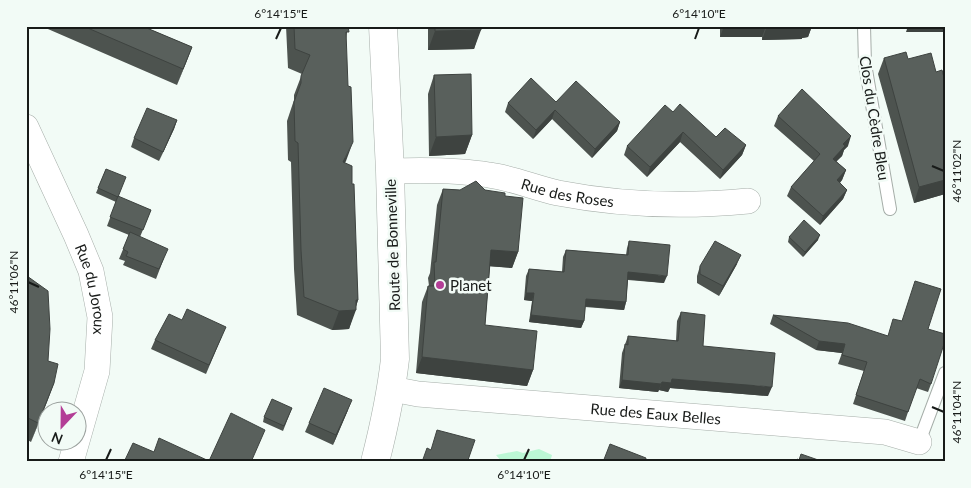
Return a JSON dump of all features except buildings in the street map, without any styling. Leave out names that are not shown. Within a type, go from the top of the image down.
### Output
[{"type":"main road","name":"Route de Bonneville","points":[[375,462],[392,389],[395,359],[390,171],[383,26]]},
{"type":"street","name":"Rue du Joroux","points":[[28,132],[91,271],[100,317],[97,371],[71,462]]},
{"type":"street","name":"Rue des Roses","points":[[390,171],[489,175],[558,193],[649,204],[748,202]]},
{"type":"street","name":"Rue des Eaux Belles","points":[[392,389],[418,394],[885,432],[919,442]]},
{"type":"lane","name":"Clos du Cèdre Bleu","points":[[864,26],[865,64],[890,209]]},
{"type":"lane","points":[[919,442],[945,373]]},
{"type":"green space","points":[[539,449],[552,455],[550,462],[502,462],[496,455],[517,451],[523,453]]},
{"type":"place","name":"Planet","points":[[440,285]]}]
